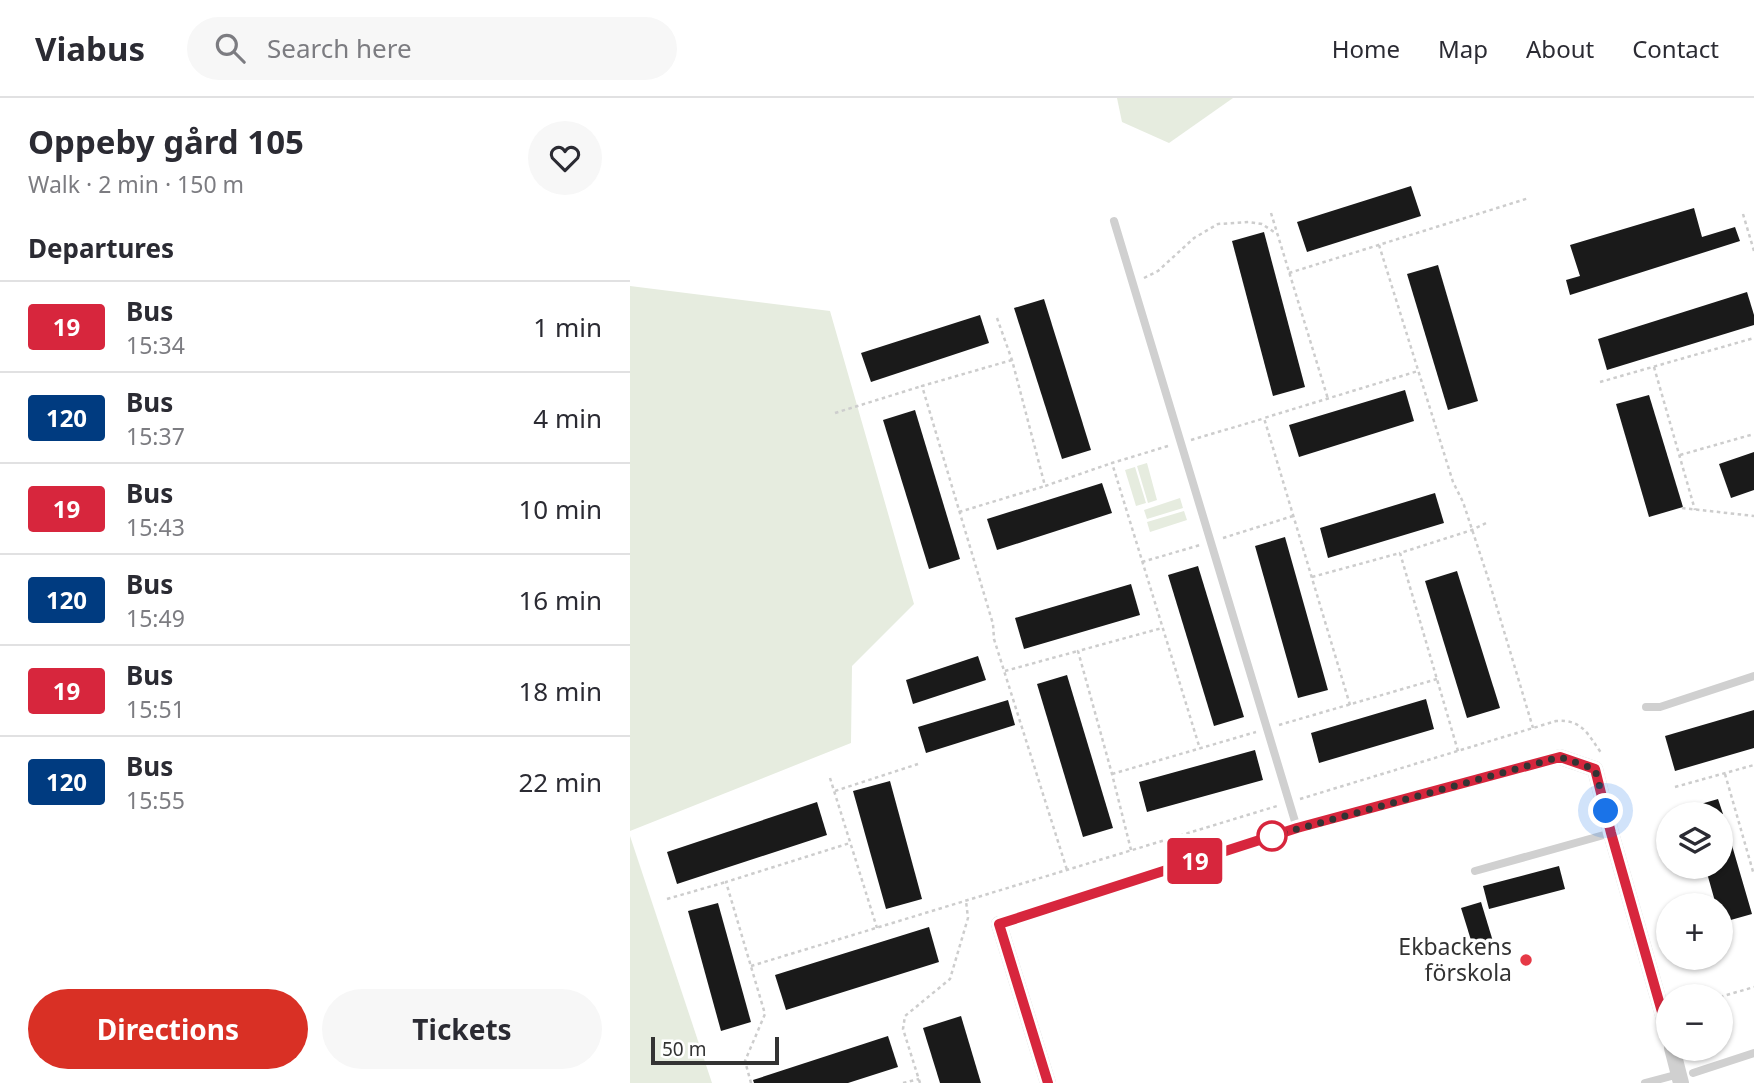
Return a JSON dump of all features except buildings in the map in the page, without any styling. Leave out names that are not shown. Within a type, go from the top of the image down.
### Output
[{"type":"street","points":[[1560,757],[1595,769],[1656,991]]},
{"type":"street","points":[[999,924],[1048,1083]]},
{"type":"lane","points":[[1115,221],[1297,828]]},
{"type":"lane","points":[[1646,707],[1660,707],[1754,676]]},
{"type":"lane","points":[[999,924],[1297,828],[1560,757]]},
{"type":"lane","points":[[1475,871],[1611,833]]},
{"type":"lane","points":[[1645,1083],[1684,1077],[1754,1053]]},
{"type":"path","points":[[1289,273],[1529,198]]},
{"type":"path","points":[[1271,213],[1328,399]]},
{"type":"path","points":[[1743,214],[1754,251]]},
{"type":"path","points":[[1132,280],[1158,271],[1194,238],[1218,224],[1262,224],[1277,234]]},
{"type":"path","points":[[1379,245],[1533,728]]},
{"type":"path","points":[[998,318],[1012,360],[1045,486]]},
{"type":"path","points":[[1600,382],[1754,338]]},
{"type":"path","points":[[835,413],[1012,360]]},
{"type":"path","points":[[1654,367],[1695,510]]},
{"type":"path","points":[[960,512],[1112,463],[1418,371]]},
{"type":"path","points":[[922,386],[993,624],[994,639],[1068,870]]},
{"type":"path","points":[[1264,418],[1350,705]]},
{"type":"path","points":[[1680,456],[1754,434]]},
{"type":"path","points":[[1112,463],[1200,748]]},
{"type":"path","points":[[1682,508],[1754,516]]},
{"type":"path","points":[[1311,578],[1400,553],[1486,523]]},
{"type":"path","points":[[1400,553],[1458,751]]},
{"type":"path","points":[[1005,671],[1163,628]]},
{"type":"path","points":[[1078,651],[1131,850]]},
{"type":"path","points":[[751,966],[1556,721],[1567,720],[1580,725],[1605,757]]},
{"type":"path","points":[[834,791],[918,764]]},
{"type":"path","points":[[1675,787],[1754,765]]},
{"type":"path","points":[[1725,774],[1752,860],[1754,875]]},
{"type":"path","points":[[830,778],[877,928]]},
{"type":"path","points":[[667,900],[850,843]]},
{"type":"path","points":[[726,882],[765,1014],[745,1062],[751,1083]]},
{"type":"path","points":[[903,1083],[919,1081],[903,1029],[905,1017],[950,978],[968,918],[965,901]]},
{"type":"path","points":[[1733,993],[1754,987]]},
{"type":"shaded area","points":[[1117,98],[1233,98],[1169,143],[1122,122]]},
{"type":"shaded area","points":[[630,286],[830,311],[914,604],[852,666],[851,743],[630,831]]},
{"type":"shaded area","points":[[1147,463],[1157,500],[1148,503],[1137,466]]},
{"type":"shaded area","points":[[1135,467],[1146,503],[1136,506],[1125,470]]},
{"type":"shaded area","points":[[1180,498],[1183,508],[1147,519],[1144,510]]},
{"type":"shaded area","points":[[1184,511],[1187,520],[1150,532],[1147,522]]},
{"type":"shaded area","points":[[630,836],[712,1083],[630,1083]]},
{"type":"bus line","name":"19","points":[[1048,1083],[999,924],[1297,828],[1560,757],[1595,769],[1656,991]]},
{"type":"place","name":"Ekbackens förskola","points":[[1526,960]]},
{"type":"route","points":[[1272,836],[1560,757],[1595,769],[1606,811]]}]
